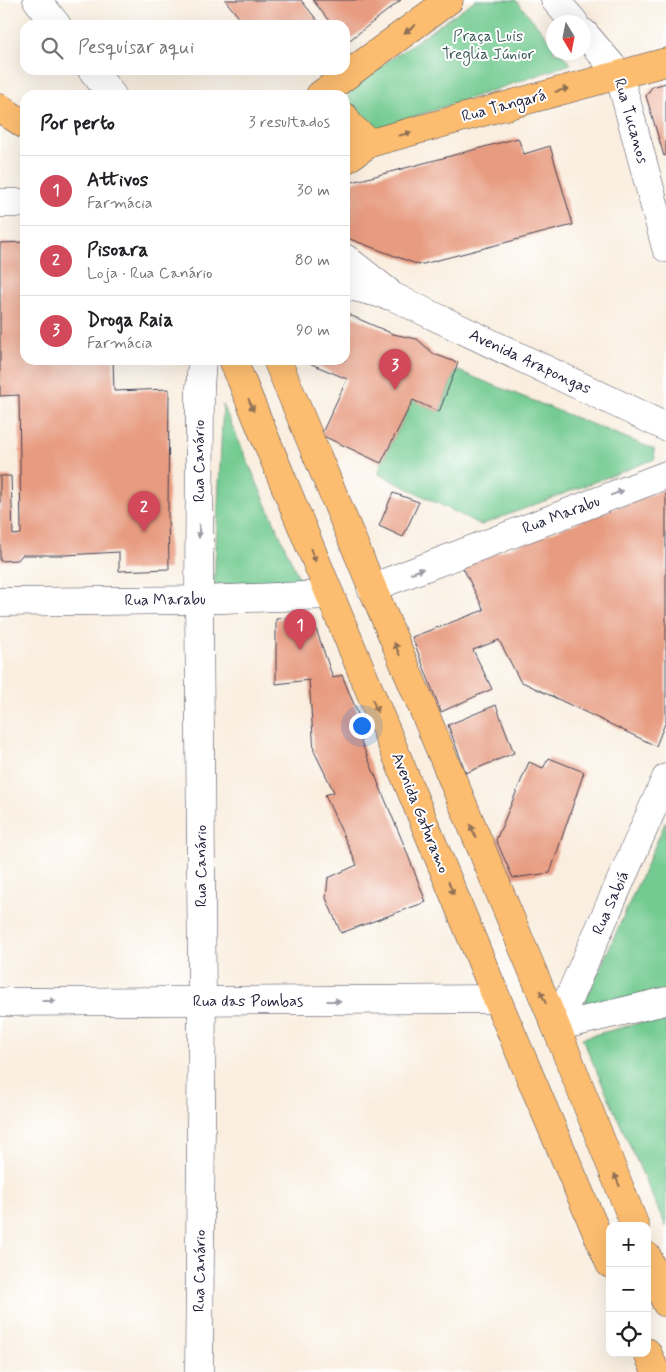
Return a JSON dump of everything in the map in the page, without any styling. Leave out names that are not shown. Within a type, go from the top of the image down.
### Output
[{"type":"main road","points":[[332,90],[449,0]]},
{"type":"main road","name":"Rua Tangará","points":[[350,157],[370,143],[666,62]]},
{"type":"main road","points":[[0,103],[20,110]]},
{"type":"main road","points":[[0,108],[20,122]]},
{"type":"main road","points":[[350,126],[370,143]]},
{"type":"main road","name":"Avenida Gaturamo","points":[[235,365],[497,999],[606,1255]]},
{"type":"main road","points":[[279,365],[556,1027],[633,1222]]},
{"type":"main road","points":[[651,1266],[666,1303]]},
{"type":"main road","points":[[649,1357],[656,1372]]},
{"type":"street","points":[[37,0],[53,20]]},
{"type":"street","points":[[555,0],[568,15]]},
{"type":"street","name":"Rua Tucanos","points":[[591,41],[619,74],[666,248]]},
{"type":"street","points":[[96,75],[108,90]]},
{"type":"street","points":[[0,203],[20,203]]},
{"type":"street","name":"Avenida Arapongas","points":[[350,262],[394,297]]},
{"type":"street","name":"Avenida Arapongas","points":[[350,285],[394,297],[666,427]]},
{"type":"street","name":"Rua Canário","points":[[199,1372],[202,1001],[199,600],[202,365]]},
{"type":"street","name":"Rua Marabu","points":[[371,588],[666,474]]},
{"type":"street","name":"Rua Marabu","points":[[0,602],[199,600],[330,595]]},
{"type":"street","name":"Rua Sabiá","points":[[556,1027],[666,778]]},
{"type":"street","name":"Rua das Pombas","points":[[0,1002],[497,999]]},
{"type":"street","points":[[556,1027],[666,1001]]},
{"type":"green space","name":"Praça Luis Treglia Júnior","points":[[475,0],[516,0],[546,36],[546,60],[567,60],[571,64],[372,131],[352,110],[350,90],[347,90]]},
{"type":"green space","points":[[456,370],[654,449],[655,459],[481,525],[379,474],[381,463],[413,400],[439,412]]},
{"type":"green space","points":[[223,405],[300,581],[214,585]]},
{"type":"green space","points":[[666,821],[666,990],[581,1011]]},
{"type":"green space","points":[[666,1016],[666,1227],[582,1038]]},
{"type":"building","points":[[225,0],[301,0],[317,20],[241,20]]},
{"type":"building","points":[[313,0],[401,0],[350,40],[350,20],[328,20]]},
{"type":"building","points":[[666,83],[666,155],[664,156],[646,96],[652,87]]},
{"type":"building","points":[[518,138],[524,154],[550,146],[573,225],[419,265],[350,239],[350,183]]},
{"type":"building","points":[[20,242],[20,365],[113,365],[114,391],[169,389],[169,569],[119,571],[119,552],[22,555],[18,560],[0,561],[0,476],[11,476],[13,535],[21,534],[19,395],[0,396],[0,243]]},
{"type":"building","points":[[350,315],[393,334],[417,339],[434,354],[458,363],[439,412],[413,400],[381,463],[321,435],[347,379],[314,365],[350,365]]},
{"type":"building","points":[[666,489],[666,721],[656,746],[520,681],[499,640],[473,650],[492,689],[441,712],[412,637],[484,610],[462,566]]},
{"type":"building","points":[[393,493],[419,502],[403,537],[379,526]]},
{"type":"building","points":[[305,616],[314,623],[333,678],[342,675],[364,729],[357,732],[426,902],[341,933],[326,898],[328,878],[357,865],[325,795],[334,792],[314,751],[309,680],[276,684],[276,619]]},
{"type":"building","points":[[496,705],[514,753],[466,773],[448,725]]},
{"type":"building","points":[[549,758],[584,772],[550,873],[513,878],[496,840],[529,762],[543,768]]},
{"type":"place","name":"Droga Raia","points":[[395,390]]},
{"type":"place","name":"Pisoara","points":[[144,532]]},
{"type":"place","name":"Attivos","points":[[300,650]]}]
